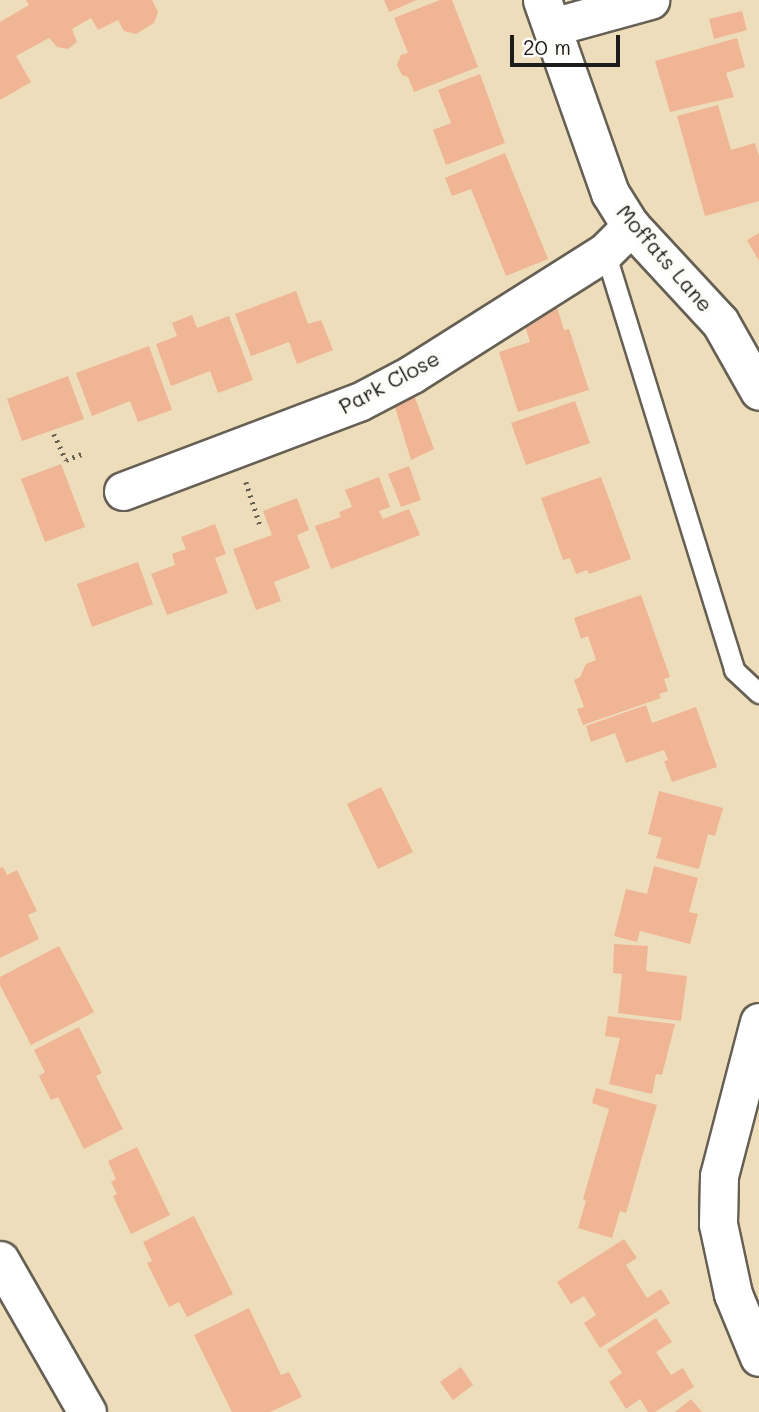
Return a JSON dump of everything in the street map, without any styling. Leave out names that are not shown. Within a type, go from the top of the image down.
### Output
[{"type":"street","points":[[547,14],[650,0]]},
{"type":"street","name":"Moffats Lane","points":[[547,14],[610,193],[631,226],[720,322],[759,391]]},
{"type":"street","name":"Park Close","points":[[123,491],[359,402],[411,374],[605,252],[631,226]]},
{"type":"street","points":[[759,1022],[719,1176],[719,1224],[733,1294],[759,1357]]},
{"type":"street","points":[[0,1260],[87,1412]]},
{"type":"lane","points":[[605,252],[734,670],[759,693]]},
{"type":"path","points":[[54,434],[66,460],[84,453]]},
{"type":"path","points":[[243,474],[261,528]]},
{"type":"building","points":[[26,0],[152,0],[158,12],[154,23],[136,34],[124,31],[118,20],[98,30],[91,18],[72,29],[77,42],[68,49],[57,47],[49,38],[16,56],[31,82],[0,100],[0,22],[29,5]]},
{"type":"building","points":[[384,0],[417,0],[389,12]]},
{"type":"building","points":[[440,0],[452,0],[478,67],[414,92],[408,77],[402,75],[397,65],[401,55],[408,53],[394,18]]},
{"type":"building","points":[[742,11],[747,30],[714,39],[709,19]]},
{"type":"building","points":[[737,38],[745,67],[726,73],[734,97],[670,112],[655,61]]},
{"type":"building","points":[[480,74],[505,143],[446,165],[433,130],[451,123],[438,90]]},
{"type":"building","points":[[718,105],[731,150],[755,143],[759,156],[759,201],[705,216],[677,116]]},
{"type":"building","points":[[505,153],[548,259],[506,276],[471,189],[452,196],[445,178]]},
{"type":"building","points":[[759,233],[759,261],[747,240]]},
{"type":"building","points":[[296,291],[308,324],[321,320],[333,350],[297,364],[289,342],[251,356],[235,314]]},
{"type":"building","points":[[557,307],[564,330],[569,329],[589,390],[518,412],[499,352],[530,342],[525,326]]},
{"type":"building","points":[[192,315],[197,328],[229,316],[253,380],[218,393],[210,371],[171,386],[156,344],[177,336],[172,323]]},
{"type":"building","points":[[149,346],[172,410],[138,422],[130,401],[92,416],[76,373]]},
{"type":"building","points":[[68,376],[84,419],[22,441],[7,399]]},
{"type":"building","points":[[414,395],[434,449],[411,460],[395,407]]},
{"type":"building","points":[[575,401],[590,443],[526,465],[511,423]]},
{"type":"building","points":[[61,464],[85,527],[45,542],[21,479]]},
{"type":"building","points":[[409,466],[421,500],[401,507],[388,474]]},
{"type":"building","points":[[379,477],[390,507],[379,511],[383,519],[409,509],[420,535],[331,569],[315,526],[341,517],[339,512],[352,507],[345,490]]},
{"type":"building","points":[[601,477],[631,559],[589,574],[587,570],[576,574],[570,558],[563,560],[541,498]]},
{"type":"building","points":[[297,498],[309,530],[297,535],[310,568],[274,582],[281,601],[256,610],[233,549],[272,535],[263,511]]},
{"type":"building","points":[[215,524],[226,554],[215,558],[228,593],[167,615],[151,574],[175,565],[172,554],[186,549],[181,537]]},
{"type":"building","points":[[138,562],[153,604],[92,627],[77,584]]},
{"type":"building","points":[[641,595],[670,677],[664,679],[668,691],[659,694],[661,698],[583,725],[577,709],[584,707],[574,680],[580,677],[586,664],[596,660],[588,636],[581,639],[574,618]]},
{"type":"building","points":[[646,705],[652,723],[696,707],[717,767],[672,782],[664,761],[668,760],[664,750],[626,763],[615,733],[591,742],[586,726]]},
{"type":"building","points":[[381,787],[413,852],[378,869],[347,804]]},
{"type":"building","points":[[659,791],[723,808],[715,836],[708,834],[699,869],[656,858],[662,838],[648,834]]},
{"type":"building","points":[[654,866],[698,878],[689,912],[698,914],[690,944],[640,931],[637,942],[614,936],[626,889],[647,894]]},
{"type":"building","points":[[3,867],[7,875],[17,870],[37,911],[28,915],[39,939],[0,958],[0,868]]},
{"type":"building","points":[[614,944],[648,946],[646,971],[687,976],[681,1021],[618,1013],[622,974],[613,973]]},
{"type":"building","points":[[59,946],[94,1012],[31,1045],[0,985],[0,977]]},
{"type":"building","points":[[608,1016],[675,1024],[662,1075],[656,1074],[652,1094],[609,1084],[620,1038],[605,1036]]},
{"type":"building","points":[[79,1027],[102,1073],[96,1076],[123,1129],[84,1149],[58,1097],[51,1100],[39,1076],[45,1072],[34,1050]]},
{"type":"building","points":[[596,1088],[657,1105],[626,1213],[620,1211],[612,1238],[578,1228],[586,1201],[583,1199],[609,1109],[592,1103]]},
{"type":"building","points":[[137,1147],[170,1215],[131,1234],[113,1196],[117,1194],[111,1182],[116,1179],[108,1161]]},
{"type":"building","points":[[194,1216],[233,1294],[187,1317],[179,1302],[169,1307],[147,1263],[152,1261],[143,1242]]},
{"type":"building","points":[[624,1239],[637,1258],[626,1265],[647,1298],[661,1289],[670,1303],[600,1348],[584,1323],[596,1315],[584,1296],[571,1304],[557,1282]]},
{"type":"building","points":[[249,1308],[281,1375],[289,1372],[302,1397],[270,1412],[232,1412],[194,1335]]},
{"type":"building","points":[[656,1318],[672,1342],[656,1352],[671,1375],[683,1368],[694,1387],[655,1412],[648,1412],[640,1399],[626,1409],[609,1382],[622,1373],[607,1350]]},
{"type":"building","points":[[461,1367],[473,1385],[453,1400],[440,1382]]},
{"type":"building","points":[[691,1399],[702,1412],[675,1412]]}]
